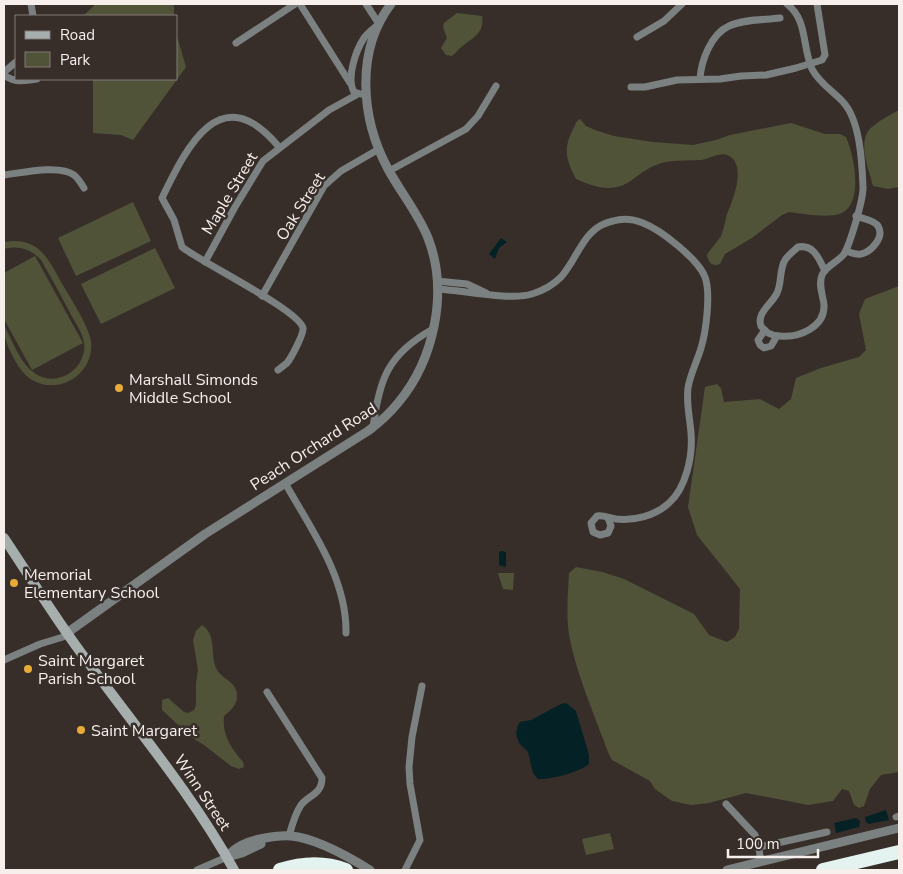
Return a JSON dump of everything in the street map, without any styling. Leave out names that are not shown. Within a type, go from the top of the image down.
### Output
[{"type":"highway","points":[[823,870],[899,852]]},
{"type":"highway","points":[[280,870],[327,866],[346,870]]},
{"type":"main road","name":"Winn Street","points":[[4,538],[67,634],[171,771],[205,820],[234,870]]},
{"type":"street","points":[[236,44],[295,4]]},
{"type":"street","points":[[300,4],[350,83]]},
{"type":"street","points":[[366,4],[379,24]]},
{"type":"street","name":"Peach Orchard Road","points":[[67,634],[205,534],[373,428],[390,413],[406,394],[421,366],[433,329],[437,285],[432,251],[424,228],[389,171],[378,149],[362,94],[374,37],[379,24],[391,4]]},
{"type":"street","points":[[637,37],[664,21],[682,4]]},
{"type":"street","points":[[787,4],[801,20],[810,64],[819,79],[845,104],[855,125],[863,187],[862,198],[846,251],[822,276],[820,283],[824,310],[818,321],[801,335],[791,337],[777,336],[765,330],[761,325],[761,314],[777,294],[783,264],[796,249],[801,246],[811,249],[818,256],[825,271]]},
{"type":"street","points":[[631,88],[646,87],[676,80],[766,75],[788,71],[824,58],[817,4]]},
{"type":"street","points":[[700,79],[704,56],[724,29],[739,23],[780,18]]},
{"type":"street","name":"Peach Orchard Road","points":[[362,94],[353,91],[350,83],[354,62],[361,44],[370,31],[379,24]]},
{"type":"street","points":[[15,63],[4,74],[11,80],[22,82],[32,80]]},
{"type":"street","points":[[389,171],[466,129],[478,116],[496,86]]},
{"type":"street","name":"Maple Street","points":[[205,262],[259,166],[266,158],[329,110],[362,94]]},
{"type":"street","points":[[278,370],[288,362],[303,332],[303,327],[294,316],[182,247],[174,220],[162,198],[177,167],[195,139],[204,129],[215,122],[229,118],[246,120],[266,133],[279,147]]},
{"type":"street","name":"Oak Street","points":[[262,296],[324,186],[341,171],[378,149]]},
{"type":"street","points":[[4,175],[50,170],[65,171],[75,175],[84,188]]},
{"type":"street","points":[[846,251],[856,254],[866,252],[874,245],[879,236],[880,230],[876,224],[856,216]]},
{"type":"street","points":[[437,285],[486,294],[525,296],[551,285],[562,276],[590,233],[604,224],[620,219],[643,223],[655,230],[681,249],[703,272],[707,288],[705,320],[701,346],[688,388],[687,402],[691,445],[687,469],[681,486],[671,501],[652,514],[628,519],[608,518]]},
{"type":"street","points":[[373,428],[377,400],[389,367],[398,354],[410,343],[433,329]]},
{"type":"street","points":[[765,330],[758,340],[764,348],[771,346],[777,336]]},
{"type":"street","points":[[285,483],[330,564],[344,604],[346,633]]},
{"type":"street","points":[[4,660],[67,634]]},
{"type":"street","points":[[406,870],[420,840],[409,773],[412,737],[422,686]]},
{"type":"street","points":[[267,692],[322,778],[322,785],[318,792],[304,802],[297,812],[289,836]]},
{"type":"street","points":[[726,804],[752,831],[759,847],[762,862]]},
{"type":"street","points":[[727,870],[899,828]]},
{"type":"street","points":[[759,847],[827,832]]},
{"type":"street","points":[[197,870],[227,857],[234,849],[245,844],[274,837],[289,836],[322,845],[370,870]]},
{"type":"street","points":[[215,862],[218,870]]},
{"type":"green space","points":[[96,4],[174,4],[174,15],[84,15]]},
{"type":"green space","points":[[457,13],[482,16],[482,26],[475,37],[452,56],[446,55],[441,48],[447,38],[443,27],[444,23]]},
{"type":"green space","points":[[178,40],[186,67],[178,78]]},
{"type":"green space","points":[[93,80],[177,80],[133,140],[121,135],[93,133]]},
{"type":"green space","points":[[899,110],[899,187],[888,189],[873,186],[864,147],[867,133],[872,127]]},
{"type":"green space","points":[[580,119],[586,126],[614,136],[653,142],[693,145],[730,135],[791,123],[825,134],[840,134],[846,137],[852,156],[855,191],[847,209],[839,214],[828,216],[789,212],[725,254],[720,264],[713,264],[709,262],[707,255],[721,236],[737,182],[737,166],[733,159],[721,154],[701,160],[667,162],[651,167],[632,180],[617,187],[606,188],[596,186],[576,179],[568,160],[567,149],[570,136],[577,121]]},
{"type":"green space","points":[[133,202],[151,241],[76,276],[58,238]]},
{"type":"green space","points":[[14,241],[31,244],[43,253],[78,310],[89,334],[91,353],[87,363],[81,372],[64,383],[54,385],[43,384],[32,380],[19,367],[6,342],[4,325],[28,367],[40,376],[50,379],[59,378],[75,369],[81,361],[84,352],[82,334],[41,260],[33,253],[24,249],[14,247],[4,249],[4,242]]},
{"type":"green space","points":[[155,248],[175,288],[101,324],[81,284]]},
{"type":"green space","points":[[35,256],[83,343],[32,370],[4,319],[4,273]]},
{"type":"green space","points":[[899,286],[899,772],[881,775],[870,789],[864,806],[859,808],[854,805],[849,791],[842,789],[833,801],[808,805],[746,793],[709,803],[691,805],[672,801],[655,789],[650,781],[612,760],[608,752],[572,648],[568,619],[569,573],[576,567],[624,579],[694,614],[709,635],[727,642],[735,637],[739,629],[740,589],[697,535],[688,507],[705,387],[717,384],[721,388],[724,402],[760,399],[779,409],[791,399],[796,378],[821,368],[859,357],[866,350],[859,314],[865,299]]},
{"type":"green space","points":[[498,573],[514,573],[513,590],[503,589]]},
{"type":"green space","points":[[202,625],[210,634],[214,662],[218,672],[236,690],[235,704],[224,716],[224,729],[228,741],[243,762],[244,767],[239,769],[231,766],[191,737],[162,710],[162,700],[168,698],[184,712],[188,713],[194,710],[198,670],[193,640],[196,631]]},
{"type":"green space","points":[[610,833],[614,849],[586,855],[582,839]]},
{"type":"water","points":[[501,238],[507,242],[499,248],[495,259],[489,254]]},
{"type":"water","points":[[499,552],[506,552],[505,567],[499,565]]},
{"type":"water","points":[[566,703],[576,711],[589,755],[589,764],[565,775],[538,779],[533,773],[528,752],[519,743],[516,734],[518,725],[520,722],[531,720]]},
{"type":"water","points":[[886,810],[889,820],[869,824],[866,822],[865,817]]},
{"type":"water","points":[[856,818],[860,821],[859,827],[836,833],[834,823]]},
{"type":"place","name":"Marshall Simonds Middle School","points":[[119,388]]},
{"type":"place","name":"Memorial Elementary School","points":[[14,583]]},
{"type":"place","name":"Saint Margaret Parish School","points":[[28,669]]},
{"type":"place","name":"Saint Margaret","points":[[81,730]]}]
